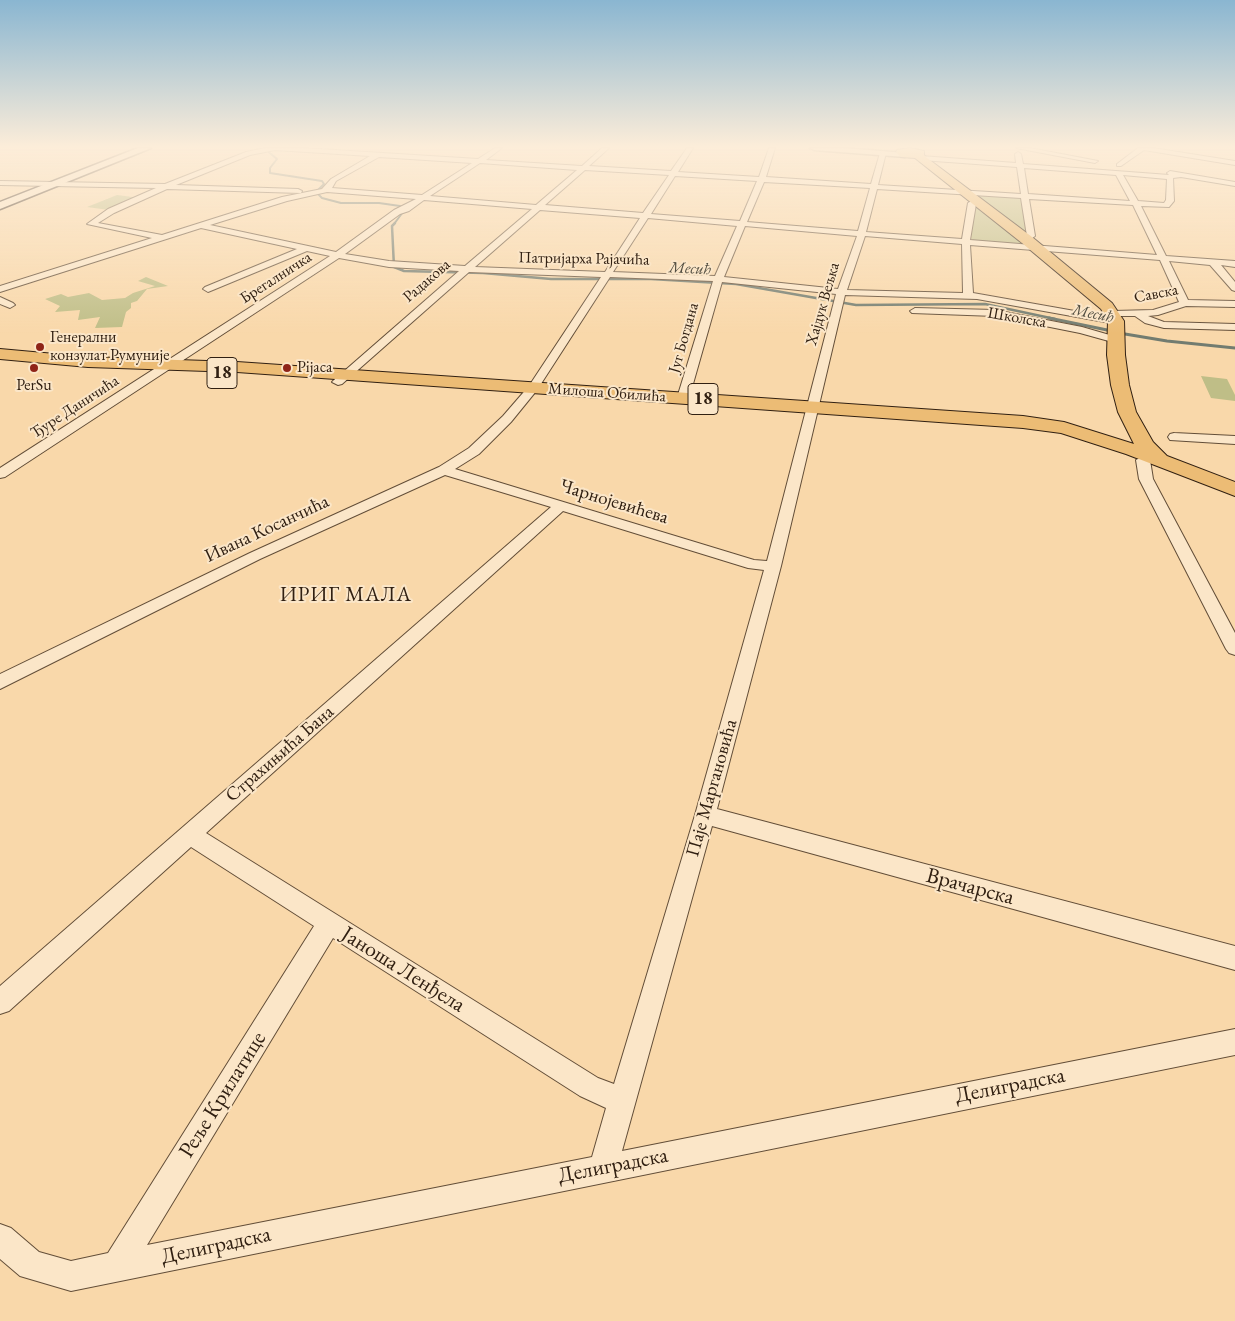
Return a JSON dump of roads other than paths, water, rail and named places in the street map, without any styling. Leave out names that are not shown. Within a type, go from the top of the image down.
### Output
[{"type":"main road","points":[[988,210],[1094,294],[1115,328],[1120,385],[1126,418],[1145,456],[1192,477],[1235,490]]},
{"type":"main road","name":"Милоша Обилића","points":[[0,354],[88,362],[168,366],[201,371],[341,378],[812,411],[1023,422],[1064,428],[1145,456]]},
{"type":"main road","name":"Милоша Обилића","points":[[529,392],[683,398],[1047,432],[1145,456]]},
{"type":"main road","points":[[1126,418],[1145,445],[1145,456]]},
{"type":"main road","name":"18","points":[[1064,428],[1096,431],[1115,428],[1126,418]]},
{"type":"street","points":[[115,210],[92,223],[93,225],[165,238]]},
{"type":"street","points":[[0,289],[251,210]]},
{"type":"street","name":"Брегалничка","points":[[168,366],[337,255],[397,212],[404,210]]},
{"type":"street","name":"Радакова","points":[[341,378],[535,210]]},
{"type":"street","points":[[573,210],[966,242],[1032,244],[1235,264]]},
{"type":"street","name":"Ивана Косанчића","points":[[0,682],[255,556],[444,470],[466,456],[490,436],[529,392],[648,210]]},
{"type":"street","name":"Југ Богдана","points":[[683,398],[717,282],[748,210]]},
{"type":"street","name":"Хајдук Вељка","points":[[812,411],[840,299],[862,233],[868,210]]},
{"type":"street","points":[[968,296],[966,242],[971,210]]},
{"type":"street","points":[[1028,210],[1032,244]]},
{"type":"street","points":[[1139,210],[1185,303]]},
{"type":"street","name":"Патријарха Рајачића","points":[[203,226],[337,255],[462,272],[717,282],[840,299],[968,296],[997,299],[1115,328]]},
{"type":"street","points":[[208,289],[308,248]]},
{"type":"street","points":[[1212,261],[1235,288]]},
{"type":"street","points":[[0,300],[10,305]]},
{"type":"street","name":"Савска","points":[[1115,328],[1138,314],[1154,313],[1185,303],[1235,304]]},
{"type":"street","name":"Школска","points":[[915,311],[995,313],[1082,330],[1115,328]]},
{"type":"street","points":[[1138,314],[1149,321],[1164,326],[1235,327]]},
{"type":"street","name":"Ђуре Даничића","points":[[0,474],[168,366]]},
{"type":"street","name":"Паје Маргановића","points":[[603,1168],[705,815],[773,566],[812,411]]},
{"type":"street","points":[[1174,437],[1235,440]]},
{"type":"street","points":[[1145,456],[1146,479],[1235,649]]},
{"type":"street","name":"Чарнојевићева","points":[[444,470],[753,565],[773,566]]},
{"type":"street","name":"Страхињића Бана","points":[[0,1002],[561,506]]},
{"type":"street","name":"Врачарска","points":[[705,815],[1235,958]]},
{"type":"street","name":"Јаноша Ленђела","points":[[189,834],[589,1087],[621,1101]]},
{"type":"street","name":"Реље Крилатице","points":[[117,1266],[329,923]]},
{"type":"street","name":"Делиградска","points":[[0,1240],[30,1265],[71,1276],[1235,1042]]},
{"type":"waterway","name":"Месић","points":[[394,224],[403,212],[402,210]]},
{"type":"waterway","name":"Месић","points":[[394,224],[392,226],[394,267],[404,271],[483,273],[551,279],[651,279],[736,284],[856,305],[985,304],[1055,319]]},
{"type":"waterway","name":"Месић","points":[[1049,318],[1112,331]]},
{"type":"waterway","name":"Месић","points":[[1119,333],[1167,341],[1235,348]]},
{"type":"place","name":"Генерални конзулат Румуније","points":[[40,347]]},
{"type":"place","name":"PerSu","points":[[34,368]]},
{"type":"place","name":"Pijaca","points":[[287,368]]},
{"type":"district","name":"ИРИГ МАЛА","points":[[346,595]]}]
